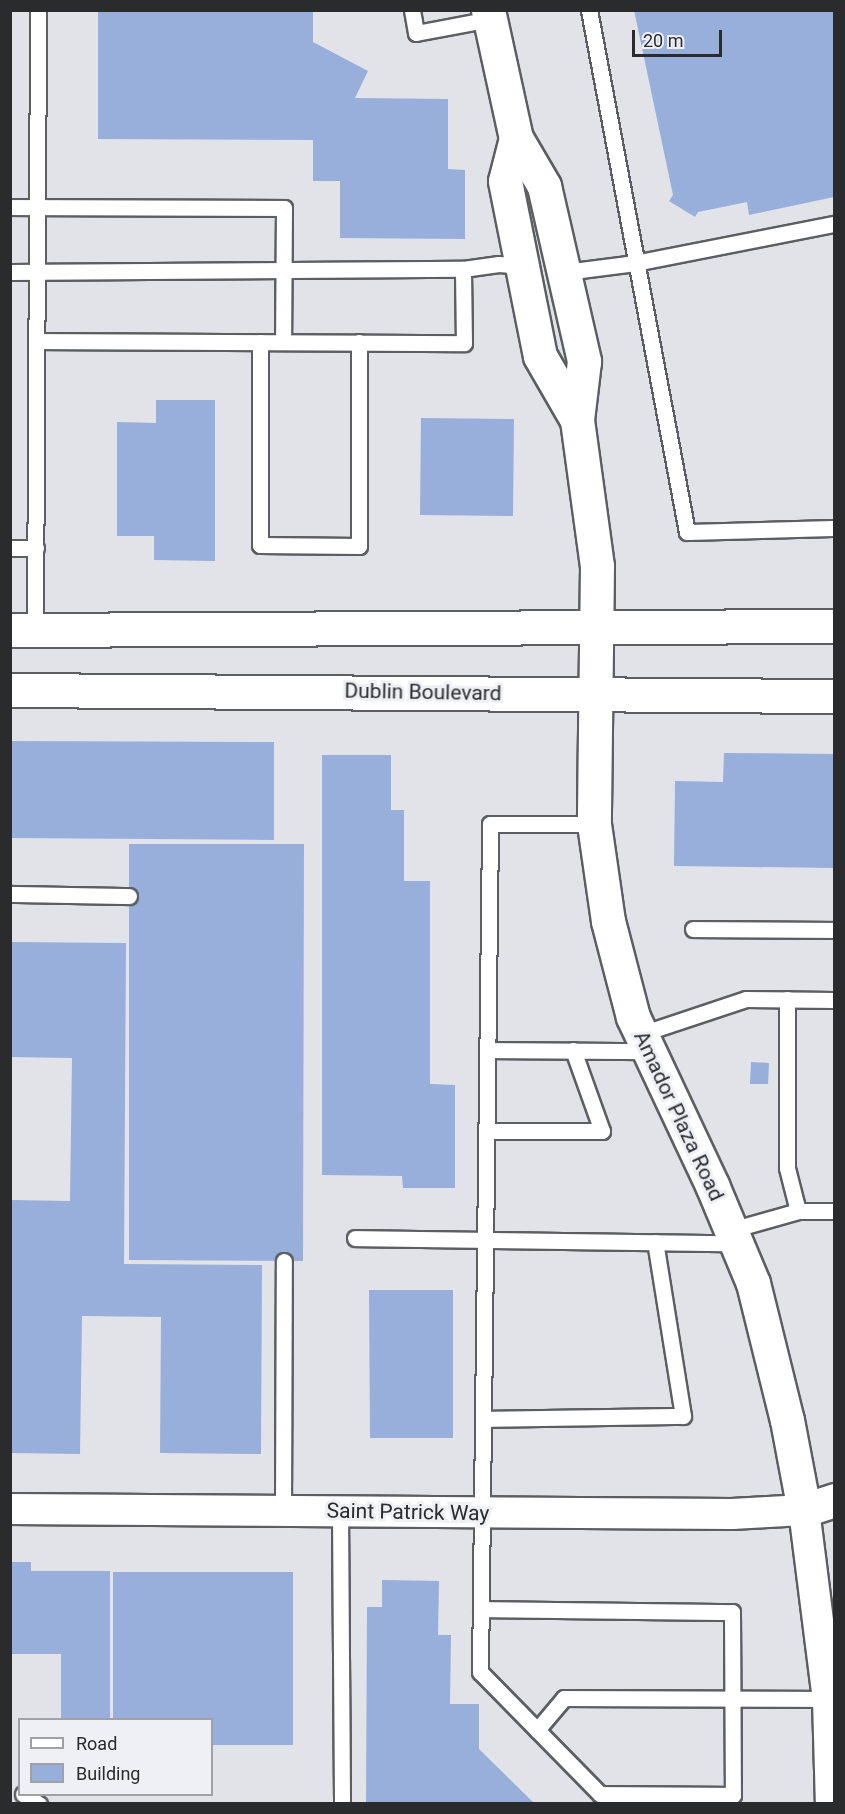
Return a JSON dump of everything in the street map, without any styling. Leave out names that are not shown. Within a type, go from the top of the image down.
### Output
[{"type":"street","name":"Amador Plaza Road","points":[[489,15],[516,138],[544,186],[584,361],[577,420],[597,566],[594,824],[608,921],[633,1017],[753,1283],[787,1420],[824,1509],[831,1699],[831,1803]]},
{"type":"street","name":"Amador Plaza Road","points":[[516,138],[505,181],[540,356],[577,420]]},
{"type":"street","points":[[23,630],[834,626]]},
{"type":"street","name":"Dublin Boulevard","points":[[10,690],[834,696]]},
{"type":"street","name":"Saint Patrick Way","points":[[10,1509],[732,1514],[824,1509]]},
{"type":"lane","points":[[23,630],[36,548],[38,10]]},
{"type":"lane","points":[[412,10],[416,33],[489,15]]},
{"type":"lane","points":[[589,10],[687,531],[834,528]]},
{"type":"lane","points":[[10,207],[284,208],[284,342]]},
{"type":"lane","points":[[565,272],[635,263],[834,224]]},
{"type":"lane","points":[[10,272],[463,269],[499,264],[521,266]]},
{"type":"lane","points":[[36,341],[464,342],[463,269]]},
{"type":"lane","points":[[261,342],[260,545],[359,546],[359,342]]},
{"type":"lane","points":[[10,548],[36,548]]},
{"type":"lane","points":[[481,1609],[732,1612],[733,1795],[600,1794],[480,1672],[490,824],[594,824]]},
{"type":"lane","points":[[10,894],[129,896]]},
{"type":"lane","points":[[693,929],[834,930]]},
{"type":"lane","points":[[488,1050],[573,1050],[645,1043],[746,999],[834,1000]]},
{"type":"lane","points":[[787,999],[787,1168],[798,1211]]},
{"type":"lane","points":[[487,1131],[602,1131],[573,1050]]},
{"type":"lane","points":[[355,1238],[655,1242],[734,1237],[798,1211],[834,1211]]},
{"type":"lane","points":[[484,1419],[683,1416],[655,1242]]},
{"type":"lane","points":[[283,1511],[284,1261]]},
{"type":"lane","points":[[340,1511],[342,1803]]},
{"type":"lane","points":[[537,1730],[564,1698],[831,1699]]},
{"type":"building","points":[[98,10],[313,10],[313,42],[368,71],[355,98],[448,99],[448,169],[465,170],[465,239],[340,238],[340,181],[313,181],[313,140],[98,139]]},
{"type":"building","points":[[634,10],[834,10],[834,197],[749,215],[747,202],[698,212],[695,217],[669,201],[673,195]]},
{"type":"building","points":[[156,400],[215,400],[215,561],[154,560],[154,536],[117,536],[117,422],[156,423]]},
{"type":"building","points":[[421,418],[514,419],[513,516],[420,515]]},
{"type":"building","points":[[10,741],[274,742],[274,840],[10,838]]},
{"type":"building","points":[[724,753],[834,754],[834,868],[674,866],[675,781],[723,782]]},
{"type":"building","points":[[322,755],[391,755],[391,810],[404,810],[404,881],[430,881],[430,1084],[455,1085],[455,1188],[403,1188],[402,1176],[322,1175]]},
{"type":"building","points":[[129,844],[304,844],[303,1261],[129,1260]]},
{"type":"building","points":[[10,942],[126,943],[124,1264],[262,1265],[261,1454],[160,1453],[161,1317],[82,1316],[80,1454],[10,1453],[10,1200],[70,1201],[72,1058],[10,1057]]},
{"type":"building","points":[[751,1062],[769,1063],[768,1084],[750,1084]]},
{"type":"building","points":[[369,1290],[453,1290],[453,1438],[370,1438]]},
{"type":"building","points":[[10,1562],[31,1562],[31,1571],[110,1571],[110,1718],[61,1718],[61,1654],[10,1654]]},
{"type":"building","points":[[113,1572],[293,1572],[293,1745],[213,1745],[213,1718],[113,1718]]},
{"type":"building","points":[[382,1580],[439,1581],[438,1635],[451,1635],[450,1704],[479,1704],[479,1749],[535,1804],[366,1804],[367,1607],[382,1607]]}]
